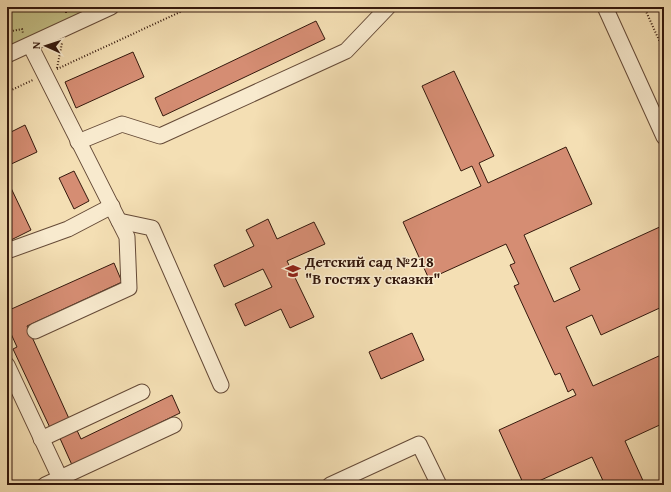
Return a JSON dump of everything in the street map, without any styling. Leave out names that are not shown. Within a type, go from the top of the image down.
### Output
[{"type":"street","points":[[7,55],[111,7]]},
{"type":"street","points":[[78,142],[122,124],[160,136],[346,51],[388,7]]},
{"type":"street","points":[[605,7],[664,138]]},
{"type":"street","points":[[30,44],[44,75],[127,237],[129,288],[34,331]]},
{"type":"street","points":[[7,251],[68,229],[112,206]]},
{"type":"street","points":[[120,221],[152,228],[221,385]]},
{"type":"street","points":[[7,365],[60,478]]},
{"type":"street","points":[[41,439],[142,392]]},
{"type":"street","points":[[45,485],[174,425]]},
{"type":"street","points":[[330,485],[419,444],[439,485]]},
{"type":"path","points":[[66,28],[56,69],[191,7]]},
{"type":"path","points":[[644,7],[664,51]]},
{"type":"path","points":[[7,92],[44,75]]},
{"type":"shaded area","points":[[7,7],[111,7],[7,55]]},
{"type":"building","points":[[316,21],[325,39],[163,116],[155,98]]},
{"type":"building","points":[[133,52],[144,77],[76,108],[65,82]]},
{"type":"building","points":[[454,71],[494,156],[479,163],[488,183],[566,147],[592,204],[524,235],[554,302],[580,290],[570,268],[664,225],[664,306],[601,335],[592,315],[566,327],[593,386],[661,355],[664,362],[664,423],[625,441],[645,485],[605,485],[592,457],[530,485],[524,485],[499,430],[576,395],[573,389],[568,392],[560,373],[555,375],[514,286],[519,284],[510,265],[515,263],[506,244],[429,279],[403,222],[481,186],[472,166],[461,171],[422,86]]},
{"type":"building","points":[[25,125],[37,152],[7,166],[7,134]]},
{"type":"building","points":[[74,171],[89,201],[74,209],[59,178]]},
{"type":"building","points":[[11,188],[31,230],[7,242],[7,189]]},
{"type":"building","points":[[268,219],[277,239],[314,222],[325,244],[287,261],[314,317],[290,328],[281,309],[245,326],[235,304],[272,287],[263,269],[224,287],[214,265],[254,246],[246,230]]},
{"type":"building","points":[[114,263],[122,282],[27,326],[71,423],[52,432],[13,349],[17,347],[7,325],[7,311]]},
{"type":"building","points":[[412,333],[424,360],[381,379],[369,352]]},
{"type":"building","points":[[172,395],[180,413],[72,465],[58,434],[75,426],[81,439]]},
{"type":"place","name":"Детский сад №218 \"В гостях у сказки\"","points":[[293,271]]}]
